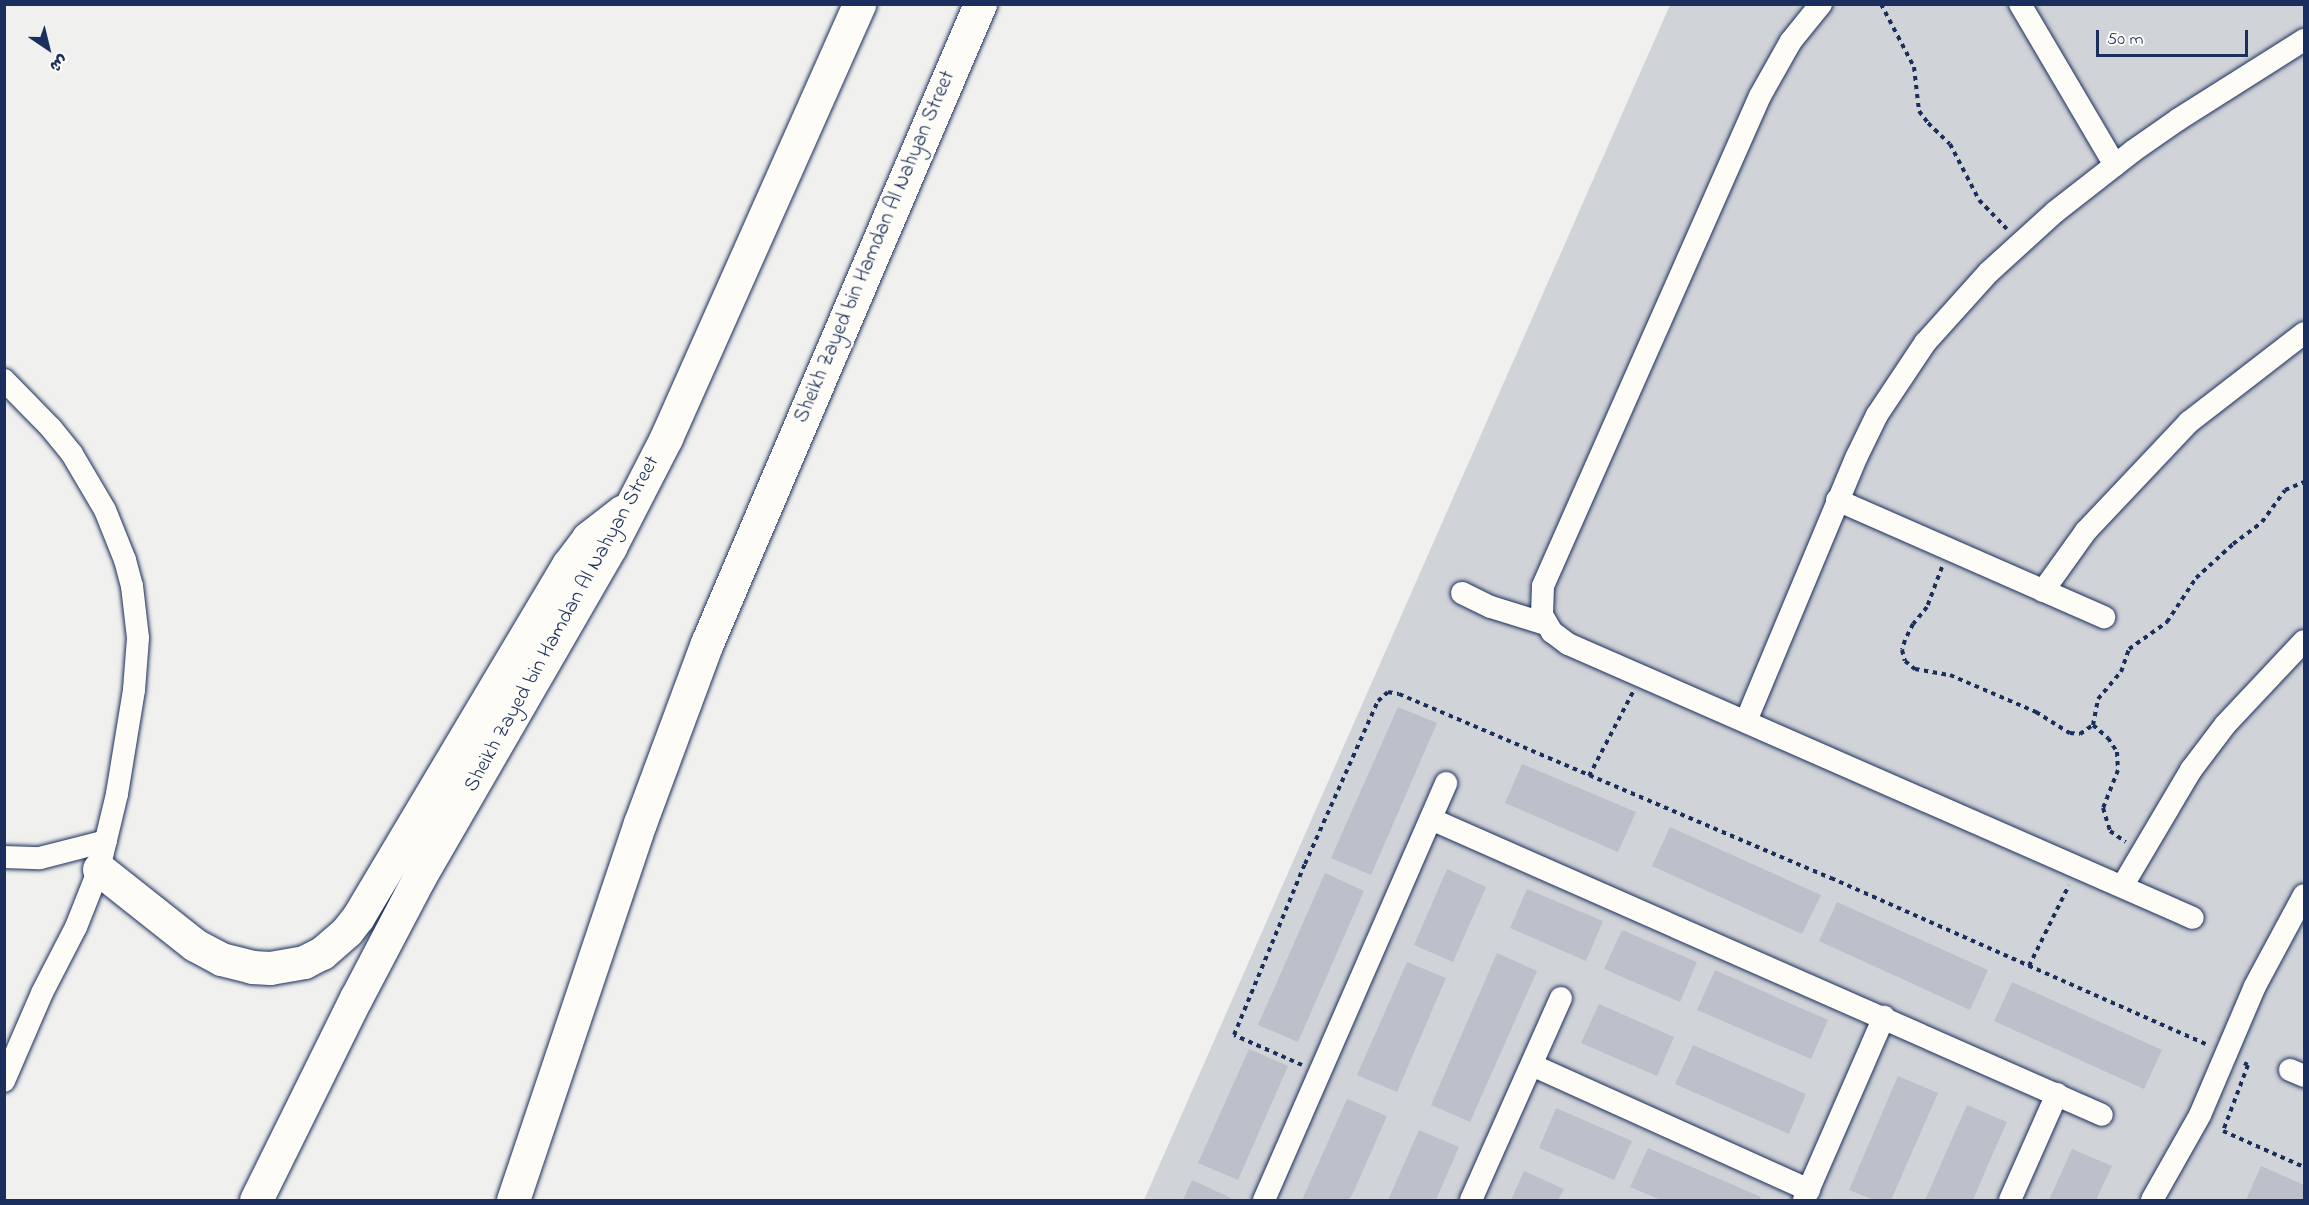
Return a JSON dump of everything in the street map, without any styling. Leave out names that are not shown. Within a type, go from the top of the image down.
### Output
[{"type":"highway","name":"Sheikh Zayed bin Hamdan Al Nahyan Street","points":[[256,1200],[351,1008],[419,878],[486,759],[550,654],[632,505],[717,326],[859,4]]},
{"type":"highway","name":"Sheikh Zayed bin Hamdan Al Nahyan Street","points":[[513,1200],[640,823],[707,643],[980,4]]},
{"type":"highway","points":[[102,855],[195,945],[221,959],[252,967],[270,968],[304,962],[322,953],[342,937],[358,917],[568,565],[602,526],[632,505]]},
{"type":"street","points":[[836,56],[848,4]]},
{"type":"street","points":[[1546,624],[1541,606],[1543,586],[1760,96],[1791,41],[1821,4]]},
{"type":"street","points":[[2020,4],[2115,165]]},
{"type":"street","points":[[1746,721],[1837,501],[1877,415],[1900,375],[1958,304],[2022,240],[2115,165],[2214,95],[2304,40]]},
{"type":"street","points":[[2043,591],[2086,531],[2189,422],[2304,333]]},
{"type":"street","points":[[4,380],[51,428],[91,484],[117,536],[132,586],[138,638],[137,664],[117,794],[102,855],[76,927],[42,993],[4,1081]]},
{"type":"street","points":[[1837,501],[2104,617]]},
{"type":"street","points":[[1462,593],[1509,613],[1546,624],[1568,644],[2123,885],[2193,918]]},
{"type":"street","points":[[2123,885],[2191,770],[2225,725],[2304,641]]},
{"type":"street","points":[[1264,1200],[1446,783]]},
{"type":"street","points":[[1431,819],[2102,1114]]},
{"type":"street","points":[[4,858],[102,855]]},
{"type":"street","points":[[2152,1200],[2187,1140],[2227,1054],[2255,986],[2304,895]]},
{"type":"street","points":[[1471,1200],[1562,998]]},
{"type":"street","points":[[1532,1065],[1806,1195],[1884,1017]]},
{"type":"street","points":[[2010,1200],[2057,1094]]},
{"type":"street","points":[[2168,1200],[2187,1140]]},
{"type":"path","points":[[1881,4],[1910,55],[1916,80],[1917,104],[1923,117],[1950,144],[1979,200],[2002,226],[2022,240]]},
{"type":"path","points":[[1589,776],[1641,676]]},
{"type":"path","points":[[1320,1072],[1234,1035],[1305,864],[1378,701],[1388,692],[1399,694],[2227,1054],[2248,1065],[2223,1131],[2304,1167]]},
{"type":"path","points":[[2094,725],[2114,745],[2118,761],[2115,778],[2103,808],[2105,820],[2119,839],[2142,851]]},
{"type":"path","points":[[2029,966],[2078,866]]},
{"type":"shaded area","points":[[1670,5],[2304,5],[2304,1200],[1144,1200]]},
{"type":"building","points":[[1398,707],[1437,723],[1371,875],[1331,858]]},
{"type":"building","points":[[1522,764],[1636,812],[1618,852],[1505,803]]},
{"type":"building","points":[[1670,827],[1821,895],[1802,934],[1652,866]]},
{"type":"building","points":[[1447,869],[1486,887],[1453,962],[1414,945]]},
{"type":"building","points":[[1325,873],[1364,891],[1298,1042],[1258,1025]]},
{"type":"building","points":[[1527,889],[1603,921],[1586,961],[1510,928]]},
{"type":"building","points":[[1837,902],[1988,970],[1970,1010],[1819,941]]},
{"type":"building","points":[[1622,930],[1697,962],[1680,1002],[1604,969]]},
{"type":"building","points":[[1497,953],[1537,971],[1470,1122],[1431,1105]]},
{"type":"building","points":[[1407,962],[1446,978],[1397,1092],[1357,1075]]},
{"type":"building","points":[[1715,970],[1828,1020],[1811,1059],[1697,1010]]},
{"type":"building","points":[[2012,982],[2162,1050],[2144,1089],[1994,1021]]},
{"type":"building","points":[[1599,1004],[1674,1037],[1657,1076],[1581,1043]]},
{"type":"building","points":[[1693,1045],[1806,1094],[1789,1134],[1675,1084]]},
{"type":"building","points":[[1249,1049],[1288,1066],[1238,1180],[1198,1163]]},
{"type":"building","points":[[1898,1076],[1938,1093],[1891,1200],[1874,1200],[1849,1190]]},
{"type":"building","points":[[1347,1099],[1387,1116],[1354,1191],[1349,1200],[1302,1200]]},
{"type":"building","points":[[1967,1105],[2007,1122],[1973,1200],[1925,1200]]},
{"type":"building","points":[[1556,1108],[1632,1141],[1614,1180],[1539,1148]]},
{"type":"building","points":[[1419,1130],[1459,1147],[1436,1200],[1388,1200]]},
{"type":"building","points":[[1648,1148],[1761,1197],[1759,1200],[1661,1200],[1630,1187]]},
{"type":"building","points":[[2072,1149],[2112,1166],[2096,1200],[2049,1200]]},
{"type":"building","points":[[2261,1166],[2304,1185],[2304,1200],[2246,1200]]},
{"type":"building","points":[[1524,1171],[1564,1189],[1558,1200],[1511,1200]]},
{"type":"building","points":[[1192,1180],[1231,1198],[1230,1200],[1183,1200]]}]
